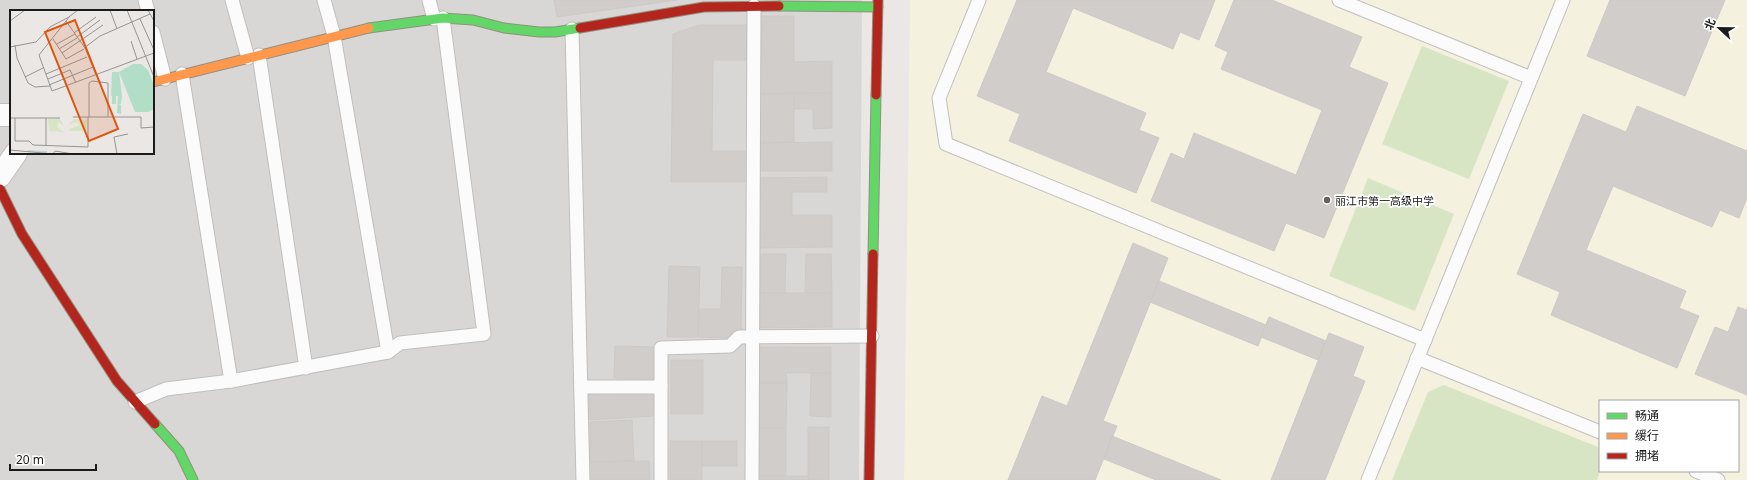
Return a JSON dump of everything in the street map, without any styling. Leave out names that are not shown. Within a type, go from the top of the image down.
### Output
[{"type":"street","points":[[159,80],[358,30],[438,19],[473,20],[504,28],[539,32],[555,32],[704,7],[878,4],[869,480]]},
{"type":"street","points":[[0,176],[15,154]]},
{"type":"street","points":[[0,188],[22,234],[117,381],[179,451],[193,480]]},
{"type":"lane","points":[[145,0],[148,10]]},
{"type":"lane","points":[[232,0],[253,56],[306,368]]},
{"type":"lane","points":[[324,0],[334,36],[388,352]]},
{"type":"lane","points":[[135,402],[166,389],[231,381],[388,352],[400,343],[484,334],[438,19],[429,0]]},
{"type":"lane","points":[[979,0],[939,98],[946,144],[1425,340]]},
{"type":"lane","points":[[1339,0],[1531,78]]},
{"type":"lane","points":[[1368,480],[1563,0]]},
{"type":"lane","points":[[752,480],[754,6]]},
{"type":"lane","points":[[572,29],[583,480]]},
{"type":"lane","points":[[154,40],[159,80]]},
{"type":"lane","points":[[182,74],[231,381]]},
{"type":"lane","points":[[661,480],[661,348],[730,346],[739,337],[872,336]]},
{"type":"lane","points":[[1417,358],[1599,432]]},
{"type":"lane","points":[[581,387],[661,387]]},
{"type":"lane","points":[[1698,472],[1718,480]]},
{"type":"shaded area","points":[[0,0],[862,0],[859,480],[0,480]]},
{"type":"shaded area","name":"丽江市第一高级中学","points":[[910,0],[1747,0],[1747,480],[904,480]]},
{"type":"green space","points":[[1422,46],[1509,81],[1469,179],[1382,144]]},
{"type":"green space","points":[[1368,178],[1454,214],[1415,311],[1329,276]]},
{"type":"green space","points":[[1444,385],[1598,447],[1599,472],[1597,480],[1392,480],[1428,392]]},
{"type":"building","points":[[554,0],[677,0],[557,17]]},
{"type":"building","points":[[1017,0],[1215,0],[1199,40],[1180,32],[1173,49],[1073,8],[1046,72],[1146,113],[1139,130],[1159,138],[1136,193],[1009,141],[1020,114],[977,96]]},
{"type":"building","points":[[1234,0],[1272,0],[1362,37],[1349,67],[1388,83],[1324,238],[1286,223],[1274,251],[1151,201],[1171,153],[1184,159],[1194,133],[1296,175],[1322,110],[1221,69],[1228,52],[1215,46]]},
{"type":"building","points":[[1610,0],[1725,0],[1685,96],[1587,56]]},
{"type":"building","points":[[759,16],[794,16],[794,62],[832,61],[832,93],[758,94]]},
{"type":"building","points":[[699,25],[747,25],[746,60],[713,60],[712,151],[745,151],[745,182],[671,182],[673,34]]},
{"type":"building","points":[[794,93],[794,142],[759,143],[758,94]]},
{"type":"building","points":[[794,93],[832,93],[832,128],[813,129],[813,109],[794,109]]},
{"type":"building","points":[[1637,106],[1747,151],[1747,198],[1739,218],[1720,210],[1712,227],[1613,186],[1586,250],[1686,291],[1679,308],[1699,316],[1677,368],[1551,315],[1560,292],[1517,274],[1583,114],[1626,132]]},
{"type":"building","points":[[832,142],[832,171],[758,171],[759,143]]},
{"type":"building","points":[[827,177],[827,192],[792,192],[792,215],[832,215],[832,247],[758,248],[758,178]]},
{"type":"building","points":[[1133,243],[1168,258],[1103,421],[1117,426],[1095,480],[1008,480],[1042,396],[1067,406]]},
{"type":"building","points":[[758,254],[786,254],[785,293],[759,293]]},
{"type":"building","points":[[806,254],[831,254],[832,293],[805,293]]},
{"type":"building","points":[[669,266],[700,267],[698,337],[667,337]]},
{"type":"building","points":[[722,267],[742,267],[741,331],[731,338],[698,337],[699,309],[721,309]]},
{"type":"building","points":[[1159,281],[1266,325],[1258,346],[1150,302]]},
{"type":"building","points":[[759,293],[832,293],[832,327],[758,328]]},
{"type":"building","points":[[1738,307],[1747,310],[1747,395],[1695,374],[1715,327],[1728,332]]},
{"type":"building","points":[[1269,317],[1326,341],[1318,360],[1261,337]]},
{"type":"building","points":[[1329,333],[1364,347],[1353,376],[1365,381],[1325,480],[1271,480]]},
{"type":"building","points":[[615,346],[658,347],[657,379],[614,378]]},
{"type":"building","points":[[757,347],[831,347],[831,373],[786,373],[787,383],[757,383]]},
{"type":"building","points":[[671,360],[703,360],[703,414],[671,414]]},
{"type":"building","points":[[811,373],[831,373],[831,417],[810,416]]},
{"type":"building","points":[[757,383],[787,383],[786,428],[756,428]]},
{"type":"building","points":[[653,392],[654,416],[590,420],[589,395]]},
{"type":"building","points":[[632,420],[634,461],[591,462],[590,422]]},
{"type":"building","points":[[808,427],[829,427],[829,480],[808,480]]},
{"type":"building","points":[[756,428],[786,428],[786,476],[757,476]]},
{"type":"building","points":[[1112,436],[1221,480],[1156,480],[1104,459]]},
{"type":"building","points":[[670,441],[702,441],[702,480],[670,480]]},
{"type":"building","points":[[702,441],[737,441],[737,466],[702,466]]},
{"type":"building","points":[[649,461],[650,480],[591,480],[591,462]]},
{"type":"building","points":[[757,476],[808,476],[808,480],[757,480]]},
{"type":"traffic: fast","points":[[779,6],[878,7]]},
{"type":"traffic: fast","points":[[369,28],[443,18],[473,20],[504,28],[539,32],[555,32],[580,28]]},
{"type":"traffic: fast","points":[[873,254],[876,95]]},
{"type":"traffic: fast","points":[[155,424],[179,451],[193,480]]},
{"type":"traffic: slow","points":[[154,82],[369,28]]},
{"type":"traffic: jam","points":[[876,95],[878,0]]},
{"type":"traffic: jam","points":[[580,28],[704,7],[779,6]]},
{"type":"traffic: jam","points":[[0,189],[22,234],[117,381],[155,424]]},
{"type":"traffic: jam","points":[[869,480],[873,254]]},
{"type":"place","name":"丽江市第一高级中学","points":[[1327,200]]}]
